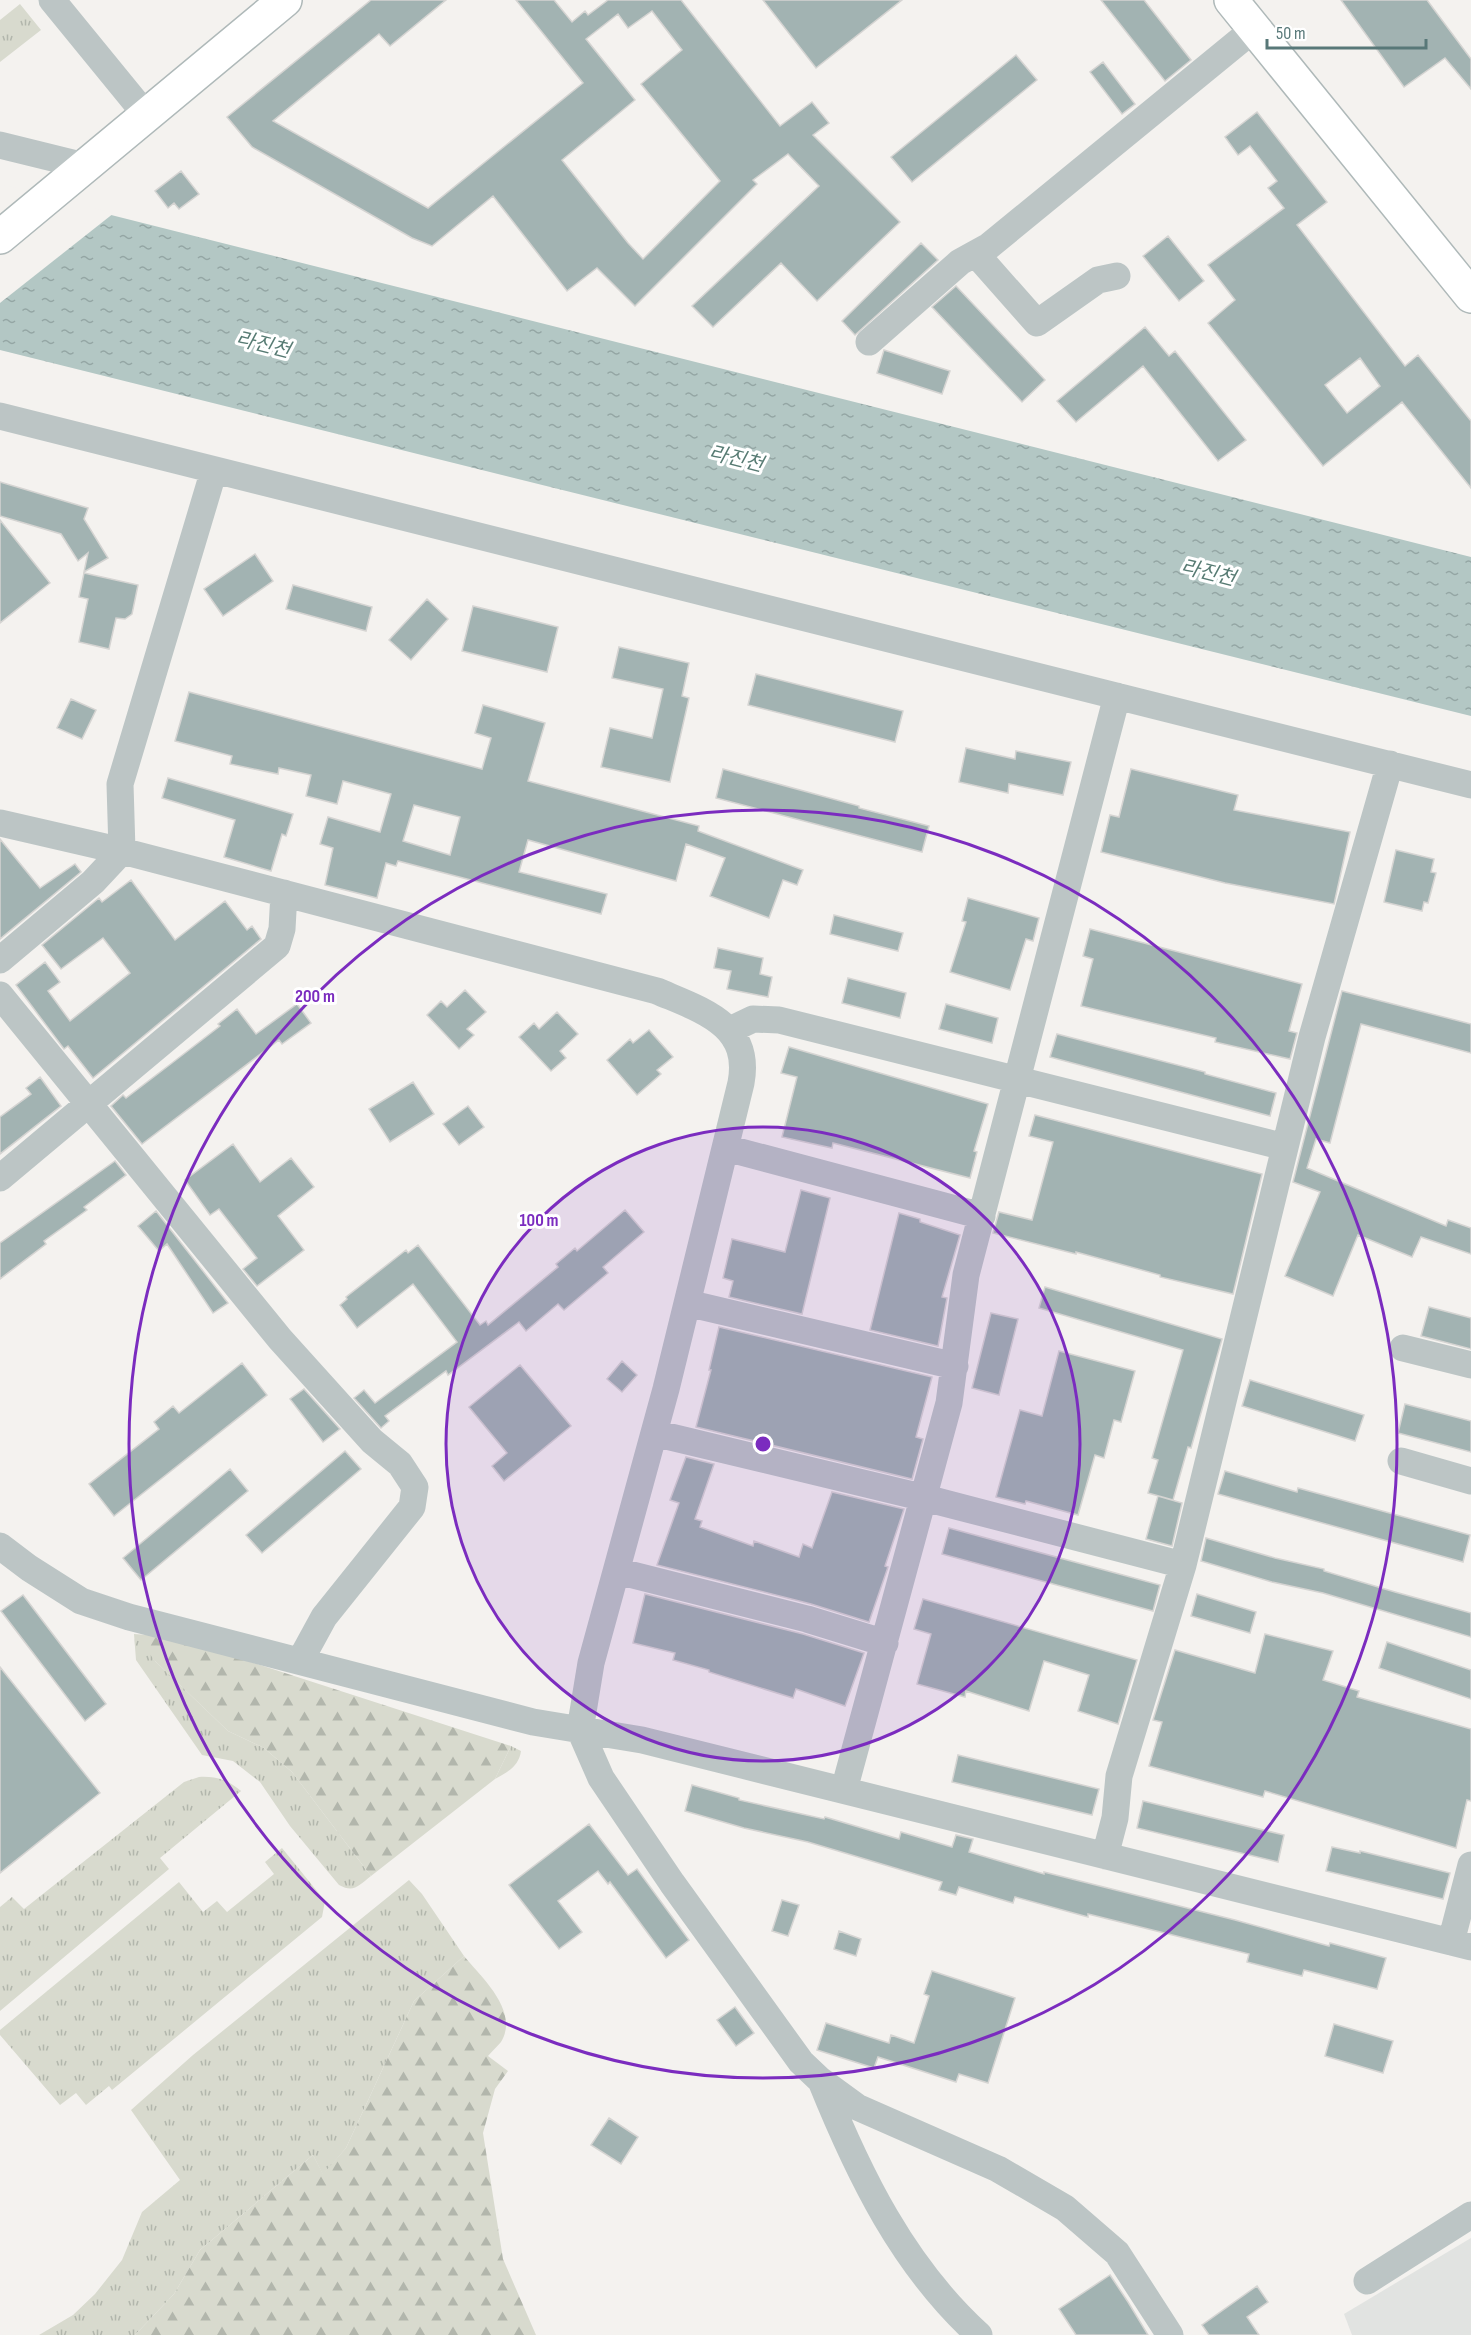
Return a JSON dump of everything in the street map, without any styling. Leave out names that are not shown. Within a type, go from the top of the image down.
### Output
[{"type":"main road","points":[[0,237],[285,0]]},
{"type":"main road","points":[[1231,0],[1471,296]]},
{"type":"street","points":[[52,0],[147,115]]},
{"type":"street","points":[[869,342],[952,268],[989,246],[1254,28]]},
{"type":"street","points":[[0,145],[85,166]]},
{"type":"street","points":[[976,254],[1037,322],[1098,279],[1117,276]]},
{"type":"street","points":[[0,416],[1471,784]]},
{"type":"street","points":[[0,960],[93,882],[122,851],[120,784],[214,470]]},
{"type":"street","points":[[844,1790],[950,1403],[966,1275],[1117,696]]},
{"type":"street","points":[[1106,1856],[1114,1818],[1119,1776],[1184,1565],[1312,1036],[1390,764]]},
{"type":"street","points":[[0,823],[122,851],[657,991],[710,1014],[730,1030],[744,1066],[726,1148],[654,1432],[591,1663],[580,1730],[601,1778],[672,1882],[801,2062],[820,2080],[857,2108],[998,2169],[1065,2208],[1117,2253],[1170,2335]]},
{"type":"street","points":[[0,1178],[277,946],[282,929],[284,893]]},
{"type":"street","points":[[0,995],[280,1340],[372,1441],[400,1464],[415,1487],[411,1507],[324,1617],[300,1661]]},
{"type":"street","points":[[730,1030],[753,1019],[779,1020],[1285,1147]]},
{"type":"street","points":[[726,1148],[981,1216]]},
{"type":"street","points":[[687,1303],[954,1366]]},
{"type":"street","points":[[1402,1348],[1471,1365]]},
{"type":"street","points":[[654,1432],[925,1498],[1184,1565]]},
{"type":"street","points":[[1401,1461],[1471,1481]]},
{"type":"street","points":[[0,1546],[29,1568],[81,1601],[129,1617],[533,1722],[642,1740],[1461,1944],[1471,1865]]},
{"type":"street","points":[[616,1570],[807,1619],[885,1643]]},
{"type":"street","points":[[820,2080],[844,2140],[876,2203],[914,2263],[954,2313],[979,2335]]},
{"type":"street","points":[[1367,2281],[1471,2215]]},
{"type":"shaded area","points":[[1471,2238],[1471,2335],[1352,2335],[1344,2314]]},
{"type":"green space","points":[[20,4],[41,30],[0,62],[0,20]]},
{"type":"green space","points":[[161,1633],[511,1746],[495,1779],[371,1876],[292,1772],[264,1748],[228,1731],[154,1660],[143,1644],[147,1635]]},
{"type":"green space","points":[[134,1634],[147,1635],[154,1660],[228,1731],[264,1748],[292,1772],[371,1876],[352,1888],[339,1885],[290,1826],[260,1782],[233,1761],[202,1755],[136,1660]]},
{"type":"green space","points":[[511,1746],[521,1751],[518,1761],[495,1779]]},
{"type":"green space","points":[[199,1777],[222,1780],[241,1791],[160,1858],[169,1869],[0,2011],[0,1907],[12,1897],[24,1909],[184,1782]]},
{"type":"green space","points":[[282,1848],[325,1901],[322,1917],[112,2090],[109,2086],[86,2105],[76,2093],[60,2105],[0,2035],[0,2030],[179,1882],[203,1912],[217,1901],[227,1912],[274,1874],[265,1862]]},
{"type":"green space","points":[[409,1880],[422,1894],[464,1956],[414,2001],[346,2148],[323,2175],[313,2155],[200,2250],[174,2294],[135,2335],[39,2335],[73,2315],[95,2294],[122,2260],[142,2212],[180,2180],[131,2110],[193,2055]]},
{"type":"green space","points":[[464,1956],[496,1995],[506,2018],[506,2030],[501,2042],[488,2056],[508,2071],[495,2089],[483,2133],[503,2259],[536,2335],[135,2335],[174,2294],[200,2250],[313,2155],[323,2174],[346,2148],[414,2001]]},
{"type":"water","name":"라진천","points":[[0,187],[1471,557],[1471,716],[0,350]]},
{"type":"pier","points":[[0,184],[114,213],[0,303]]},
{"type":"building","points":[[371,0],[446,0],[390,46],[379,34],[273,121],[428,208],[583,83],[516,0],[554,0],[572,22],[585,11],[588,15],[608,0],[681,0],[780,126],[812,102],[829,123],[813,135],[900,222],[817,301],[781,263],[713,327],[692,306],[819,186],[788,154],[753,180],[757,184],[635,306],[597,268],[567,291],[493,196],[432,246],[412,238],[252,147],[227,117]],"holes":[[[652,11],[682,50],[641,84],[720,181],[643,259],[562,160],[635,100],[586,39],[618,14],[628,28]]]},
{"type":"building","points":[[763,0],[902,0],[816,68]]},
{"type":"building","points":[[1101,0],[1144,0],[1191,60],[1165,81]]},
{"type":"building","points":[[1341,0],[1427,0],[1471,59],[1471,89],[1445,58],[1404,87]]},
{"type":"building","points":[[1016,55],[1037,80],[912,182],[891,157]]},
{"type":"building","points":[[1103,62],[1135,104],[1122,114],[1090,72]]},
{"type":"building","points":[[1257,112],[1327,202],[1297,225],[1405,366],[1418,355],[1471,421],[1471,488],[1402,402],[1323,466],[1208,323],[1235,300],[1208,265],[1284,208],[1268,188],[1277,181],[1250,146],[1238,155],[1225,137]],"holes":[[[1360,358],[1380,386],[1347,413],[1325,385]]]},
{"type":"building","points":[[181,171],[199,194],[179,209],[174,203],[168,208],[155,191]]},
{"type":"building","points":[[1168,236],[1204,281],[1179,301],[1143,256]]},
{"type":"building","points":[[921,243],[938,260],[855,335],[842,321]]},
{"type":"building","points":[[956,286],[1045,380],[1022,402],[932,307]]},
{"type":"building","points":[[1145,327],[1169,356],[1175,351],[1246,440],[1218,461],[1143,366],[1076,422],[1057,401]]},
{"type":"building","points":[[884,350],[950,371],[942,394],[877,373]]},
{"type":"building","points":[[0,482],[88,508],[84,519],[108,558],[84,572],[88,553],[78,561],[61,534],[0,516]]},
{"type":"building","points":[[0,520],[50,583],[0,623]]},
{"type":"building","points":[[255,554],[273,581],[223,616],[204,589]]},
{"type":"building","points":[[84,573],[138,585],[132,614],[125,619],[116,618],[109,649],[79,642],[88,599],[79,597]]},
{"type":"building","points":[[293,585],[372,607],[366,631],[286,609]]},
{"type":"building","points":[[427,599],[448,619],[411,660],[389,640]]},
{"type":"building","points":[[473,606],[558,627],[547,672],[462,651]]},
{"type":"building","points":[[619,647],[689,663],[682,696],[689,698],[670,782],[601,767],[610,728],[652,738],[663,689],[612,678]]},
{"type":"building","points":[[756,674],[903,711],[895,742],[748,705]]},
{"type":"building","points":[[189,692],[482,769],[491,738],[475,733],[483,705],[545,723],[528,781],[699,826],[698,831],[803,870],[797,885],[783,880],[769,918],[710,896],[725,858],[686,844],[676,881],[528,840],[519,872],[607,894],[601,914],[398,861],[396,866],[386,863],[377,898],[325,885],[333,848],[320,844],[328,817],[380,832],[391,794],[343,781],[337,804],[306,796],[311,775],[279,768],[278,774],[230,764],[232,756],[175,741]],"holes":[[[414,805],[460,817],[450,855],[403,841]]]},
{"type":"building","points":[[71,699],[96,710],[82,739],[57,728]]},
{"type":"building","points":[[966,748],[1015,759],[1016,751],[1071,762],[1063,795],[1009,784],[1008,793],[959,782]]},
{"type":"building","points":[[723,769],[929,826],[922,852],[716,798]]},
{"type":"building","points":[[1131,769],[1238,795],[1234,810],[1350,832],[1334,904],[1225,883],[1101,852],[1110,815],[1119,817]]},
{"type":"building","points":[[168,778],[293,814],[286,836],[282,834],[271,871],[224,857],[235,820],[162,798]]},
{"type":"building","points":[[0,839],[40,888],[75,864],[81,872],[0,939]]},
{"type":"building","points":[[1396,850],[1434,859],[1431,872],[1436,873],[1428,903],[1424,902],[1422,911],[1384,902]]},
{"type":"building","points":[[131,880],[175,940],[225,901],[247,930],[252,926],[261,939],[93,1078],[68,1046],[64,1049],[16,985],[45,962],[60,982],[48,991],[70,1021],[130,973],[103,938],[61,969],[42,945],[99,898],[102,902]]},
{"type":"building","points":[[968,898],[1039,918],[1033,941],[1026,939],[1010,990],[950,972],[966,922],[962,921]]},
{"type":"building","points":[[834,915],[903,933],[898,951],[830,934]]},
{"type":"building","points":[[1090,929],[1302,984],[1289,1031],[1297,1033],[1290,1059],[1215,1042],[1216,1038],[1081,1006],[1093,959],[1083,956]]},
{"type":"building","points":[[718,948],[763,958],[760,974],[772,977],[768,997],[727,989],[731,971],[714,968]]},
{"type":"building","points":[[848,978],[906,993],[900,1018],[842,1003]]},
{"type":"building","points":[[465,990],[486,1012],[467,1029],[474,1035],[459,1049],[427,1015],[441,1001],[447,1007]]},
{"type":"building","points":[[1342,991],[1471,1024],[1471,1053],[1361,1024],[1330,1143],[1316,1139],[1307,1168],[1446,1226],[1448,1220],[1471,1228],[1471,1254],[1421,1237],[1412,1257],[1358,1235],[1333,1296],[1285,1276],[1320,1192],[1293,1182]]},
{"type":"building","points":[[297,1004],[311,1023],[282,1044],[279,1040],[142,1144],[111,1106],[123,1095],[126,1098],[172,1063],[220,1026],[218,1024],[237,1009],[256,1034]]},
{"type":"building","points":[[946,1004],[998,1018],[992,1043],[939,1029]]},
{"type":"building","points":[[557,1012],[578,1034],[560,1051],[566,1058],[551,1071],[519,1037],[534,1023],[539,1029]]},
{"type":"building","points":[[649,1030],[673,1057],[657,1070],[661,1074],[637,1095],[607,1060],[630,1039],[633,1043]]},
{"type":"building","points":[[1057,1034],[1205,1072],[1205,1074],[1276,1093],[1270,1116],[1050,1057]]},
{"type":"building","points":[[789,1047],[988,1104],[974,1151],[977,1152],[970,1178],[833,1143],[832,1148],[782,1137],[797,1077],[781,1073]]},
{"type":"building","points":[[40,1077],[61,1106],[0,1154],[0,1117],[31,1094],[26,1088]]},
{"type":"building","points":[[413,1082],[434,1114],[390,1142],[369,1109]]},
{"type":"building","points":[[468,1106],[484,1127],[459,1145],[443,1124]]},
{"type":"building","points":[[1035,1115],[1262,1174],[1233,1294],[1160,1277],[1160,1275],[1076,1252],[1076,1254],[993,1233],[999,1212],[1032,1220],[1053,1142],[1029,1136]]},
{"type":"building","points":[[233,1144],[260,1182],[291,1158],[314,1187],[278,1216],[304,1250],[257,1286],[243,1269],[257,1258],[219,1209],[210,1215],[185,1180]]},
{"type":"building","points":[[115,1161],[126,1175],[84,1207],[87,1210],[44,1241],[46,1244],[0,1279],[0,1243]]},
{"type":"building","points":[[801,1190],[830,1198],[802,1314],[729,1297],[733,1281],[723,1278],[732,1239],[785,1252]]},
{"type":"building","points":[[625,1210],[644,1232],[603,1267],[608,1273],[564,1310],[558,1304],[526,1331],[519,1322],[448,1375],[446,1371],[385,1416],[389,1421],[381,1428],[354,1398],[364,1390],[375,1403],[457,1342],[413,1284],[357,1328],[340,1305],[347,1299],[346,1297],[406,1250],[408,1253],[418,1245],[480,1325],[486,1321],[488,1325],[558,1267],[556,1264],[575,1248],[577,1251]]},
{"type":"building","points":[[156,1211],[228,1303],[213,1313],[167,1244],[159,1251],[138,1226]]},
{"type":"building","points":[[899,1213],[960,1235],[942,1297],[947,1298],[938,1346],[870,1330]]},
{"type":"building","points":[[1045,1287],[1222,1339],[1191,1448],[1188,1447],[1173,1500],[1148,1493],[1158,1460],[1152,1458],[1183,1350],[1039,1308]]},
{"type":"building","points":[[1429,1307],[1471,1318],[1471,1349],[1421,1336]]},
{"type":"building","points":[[991,1313],[1018,1319],[999,1395],[972,1388]]},
{"type":"building","points":[[719,1327],[932,1377],[916,1437],[923,1439],[912,1479],[696,1427],[711,1370],[709,1370]]},
{"type":"building","points":[[1059,1351],[1135,1371],[1121,1422],[1114,1420],[1104,1458],[1095,1455],[1078,1515],[1026,1501],[1025,1504],[996,1497],[1020,1410],[1042,1416]]},
{"type":"building","points":[[622,1361],[637,1375],[622,1392],[607,1379]]},
{"type":"building","points":[[242,1363],[267,1395],[114,1516],[89,1484],[159,1429],[154,1422],[173,1406],[179,1413]]},
{"type":"building","points":[[520,1365],[571,1426],[504,1481],[492,1466],[507,1453],[469,1407]]},
{"type":"building","points":[[1250,1380],[1364,1415],[1355,1441],[1242,1406]]},
{"type":"building","points":[[304,1389],[340,1429],[323,1442],[290,1399]]},
{"type":"building","points":[[1405,1404],[1471,1421],[1471,1452],[1398,1433]]},
{"type":"building","points":[[345,1451],[361,1469],[262,1553],[246,1535]]},
{"type":"building","points":[[686,1457],[714,1464],[695,1519],[702,1521],[700,1527],[753,1546],[754,1541],[799,1557],[803,1544],[812,1548],[832,1492],[904,1509],[885,1566],[888,1567],[869,1622],[811,1604],[657,1565],[679,1503],[670,1500]]},
{"type":"building","points":[[230,1469],[248,1491],[141,1580],[123,1558]]},
{"type":"building","points":[[1225,1471],[1297,1492],[1298,1488],[1470,1535],[1463,1562],[1218,1494]]},
{"type":"building","points":[[1158,1496],[1182,1503],[1172,1546],[1146,1539]]},
{"type":"building","points":[[949,1528],[1160,1585],[1153,1611],[942,1554]]},
{"type":"building","points":[[1206,1538],[1275,1558],[1324,1569],[1324,1571],[1471,1613],[1471,1637],[1323,1593],[1272,1582],[1201,1561]]},
{"type":"building","points":[[645,1594],[803,1634],[864,1653],[845,1706],[796,1689],[793,1698],[673,1660],[675,1653],[633,1643]]},
{"type":"building","points":[[1197,1594],[1256,1612],[1250,1633],[1191,1616]]},
{"type":"building","points":[[23,1595],[106,1704],[85,1721],[1,1611]]},
{"type":"building","points":[[923,1599],[1137,1660],[1118,1724],[1078,1711],[1089,1675],[1044,1661],[1029,1711],[966,1691],[965,1697],[917,1684],[931,1634],[914,1629]]},
{"type":"building","points":[[1265,1634],[1333,1651],[1323,1680],[1359,1691],[1357,1697],[1471,1729],[1471,1801],[1467,1800],[1456,1848],[1265,1791],[1263,1797],[1149,1766],[1162,1722],[1153,1720],[1175,1650],[1255,1673]]},
{"type":"building","points":[[1387,1642],[1471,1670],[1471,1699],[1379,1668]]},
{"type":"building","points":[[0,1667],[100,1793],[0,1873]]},
{"type":"building","points":[[958,1755],[1099,1789],[1092,1815],[952,1782]]},
{"type":"building","points":[[692,1785],[739,1798],[739,1800],[824,1819],[825,1817],[899,1839],[901,1832],[952,1847],[956,1835],[973,1839],[969,1852],[1044,1874],[1044,1872],[1329,1946],[1330,1943],[1386,1958],[1377,1989],[1304,1970],[1302,1976],[1247,1962],[1249,1954],[1088,1914],[1088,1917],[1015,1897],[1013,1903],[959,1887],[956,1895],[939,1890],[942,1882],[808,1842],[744,1828],[685,1811]]},
{"type":"building","points":[[1143,1801],[1284,1835],[1278,1862],[1137,1828]]},
{"type":"building","points":[[589,1824],[628,1875],[637,1869],[689,1940],[666,1958],[610,1882],[608,1884],[598,1871],[558,1901],[582,1932],[559,1949],[509,1885]]},
{"type":"building","points":[[1332,1847],[1360,1853],[1360,1851],[1450,1873],[1443,1899],[1326,1871]]},
{"type":"building","points":[[782,1900],[799,1905],[788,1936],[772,1931]]},
{"type":"building","points":[[839,1931],[861,1939],[856,1956],[834,1949]]},
{"type":"building","points":[[932,1971],[1015,1998],[988,2083],[959,2074],[956,2082],[878,2057],[874,2068],[817,2050],[826,2023],[889,2043],[891,2035],[914,2043],[929,1996],[924,1994]]},
{"type":"building","points":[[735,2007],[754,2033],[736,2046],[717,2020]]},
{"type":"building","points":[[1334,2024],[1393,2041],[1383,2073],[1325,2056]]},
{"type":"building","points":[[609,2118],[638,2137],[621,2164],[591,2145]]},
{"type":"building","points":[[1110,2275],[1148,2335],[1076,2335],[1059,2309]]},
{"type":"building","points":[[1257,2286],[1268,2302],[1247,2317],[1259,2335],[1209,2335],[1202,2325]]}]
